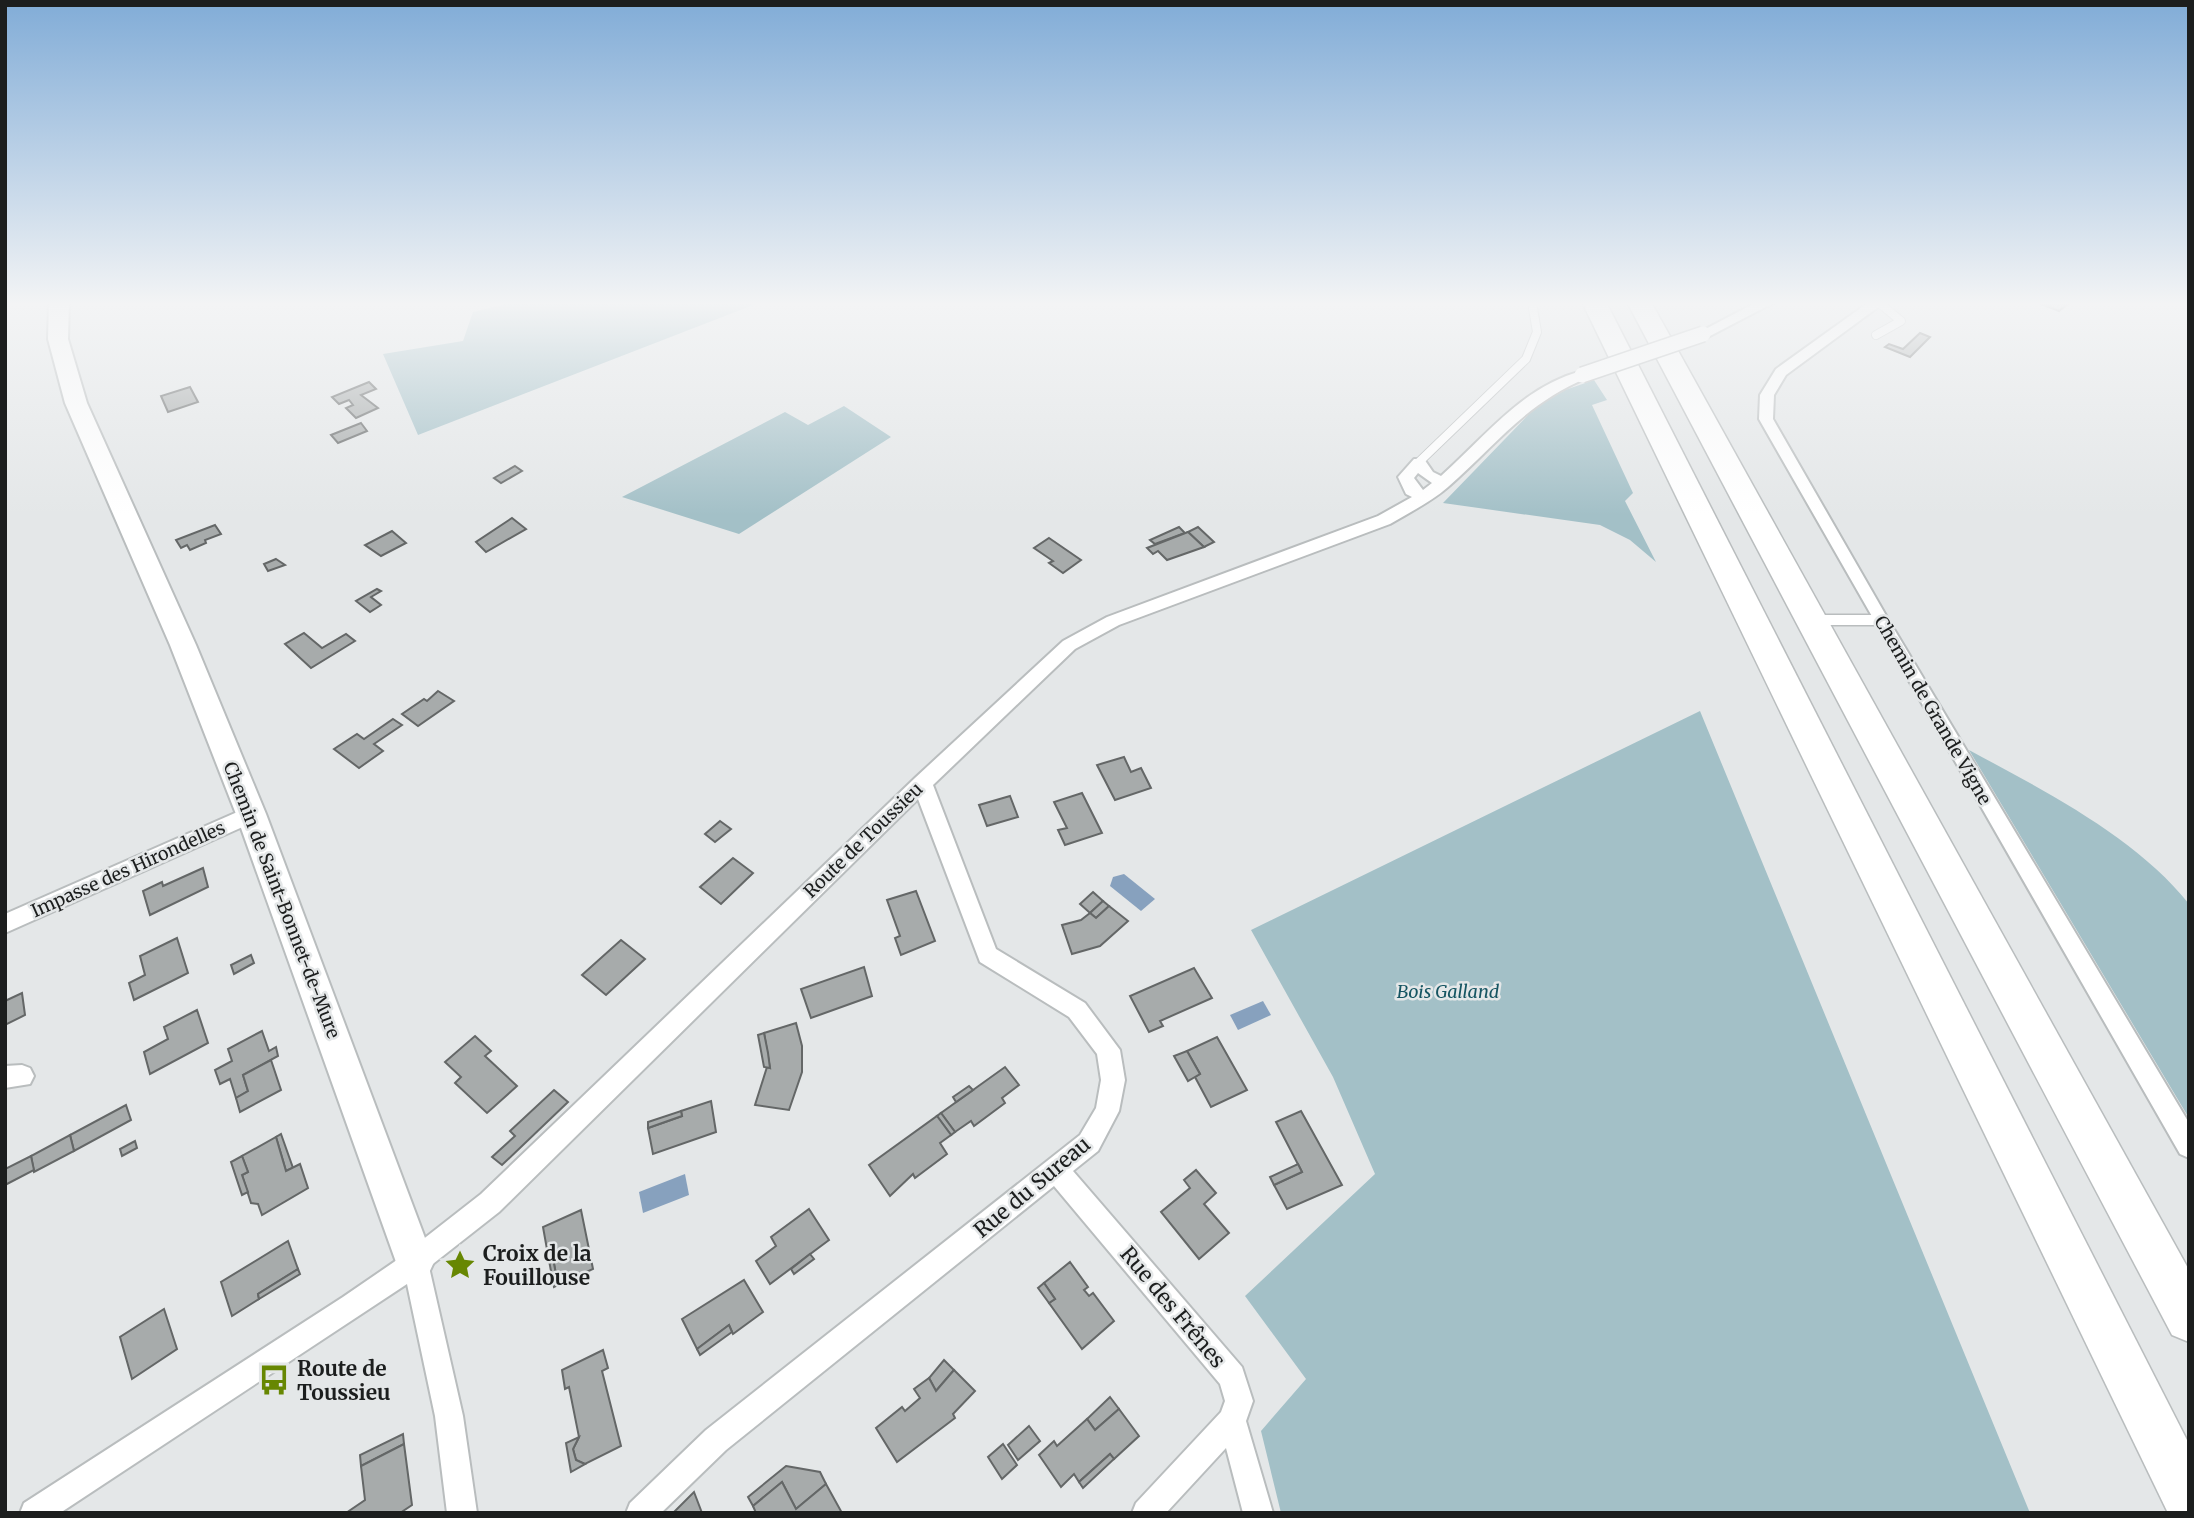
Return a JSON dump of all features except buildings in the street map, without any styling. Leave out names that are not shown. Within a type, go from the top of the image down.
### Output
[{"type":"highway","points":[[1629,373],[2189,1500]]},
{"type":"highway","points":[[1678,373],[2189,1318]]},
{"type":"street","name":"Chemin de Saint-Bonnet-de-Mure","points":[[68,373],[76,403],[183,645],[251,814],[415,1262],[449,1416],[462,1513]]},
{"type":"street","name":"Route de Toussieu","points":[[34,1513],[251,1374],[415,1262],[490,1203],[922,783],[1069,645],[1113,621],[1384,520],[1425,498],[1443,483],[1514,411],[1549,389],[1588,373]]},
{"type":"street","name":"Chemin de Grande Vigne","points":[[1780,373],[1767,395],[1766,419],[1880,620],[2189,1146]]},
{"type":"street","points":[[1425,498],[1415,492],[1407,481],[1408,471],[1419,462],[1427,475],[1443,483]]},
{"type":"street","name":"Rue du Sureau","points":[[640,1513],[716,1440],[1089,1143],[1107,1111],[1113,1080],[1108,1051],[1077,1010],[988,955],[922,783]]},
{"type":"street","name":"Impasse des Hirondelles","points":[[5,924],[251,814]]},
{"type":"street","name":"Rue des Frênes","points":[[1056,1171],[1232,1377],[1239,1401],[1232,1421]]},
{"type":"street","points":[[1146,1513],[1232,1421]]},
{"type":"street","points":[[1232,1421],[1258,1513]]},
{"type":"lane","points":[[1419,462],[1513,373]]},
{"type":"lane","points":[[1812,620],[1880,620]]},
{"type":"green space","points":[[391,373],[578,373],[418,435]]},
{"type":"green space","points":[[1594,380],[1607,400],[1592,405],[1633,493],[1625,501],[1656,562],[1630,540],[1600,525],[1443,503],[1535,408],[1565,390]]},
{"type":"green space","points":[[844,406],[891,437],[739,534],[622,497],[785,412],[808,425]]},
{"type":"green space","name":"Bois Galland","points":[[1700,711],[2030,1513],[1281,1513],[1261,1431],[1306,1379],[1245,1296],[1375,1174],[1333,1077],[1251,930]]},
{"type":"green space","points":[[1969,750],[2057,799],[2116,836],[2143,857],[2189,904],[2189,1118]]},
{"type":"water","points":[[1124,874],[1155,899],[1141,911],[1110,886],[1113,877]]},
{"type":"water","points":[[1263,1001],[1271,1015],[1238,1030],[1230,1015]]},
{"type":"water","points":[[685,1174],[689,1195],[643,1213],[639,1192]]},
{"type":"place","name":"Croix de la Fouillouse","points":[[460,1265]]},
{"type":"place","name":"Route de Toussieu","points":[[274,1380]]}]
